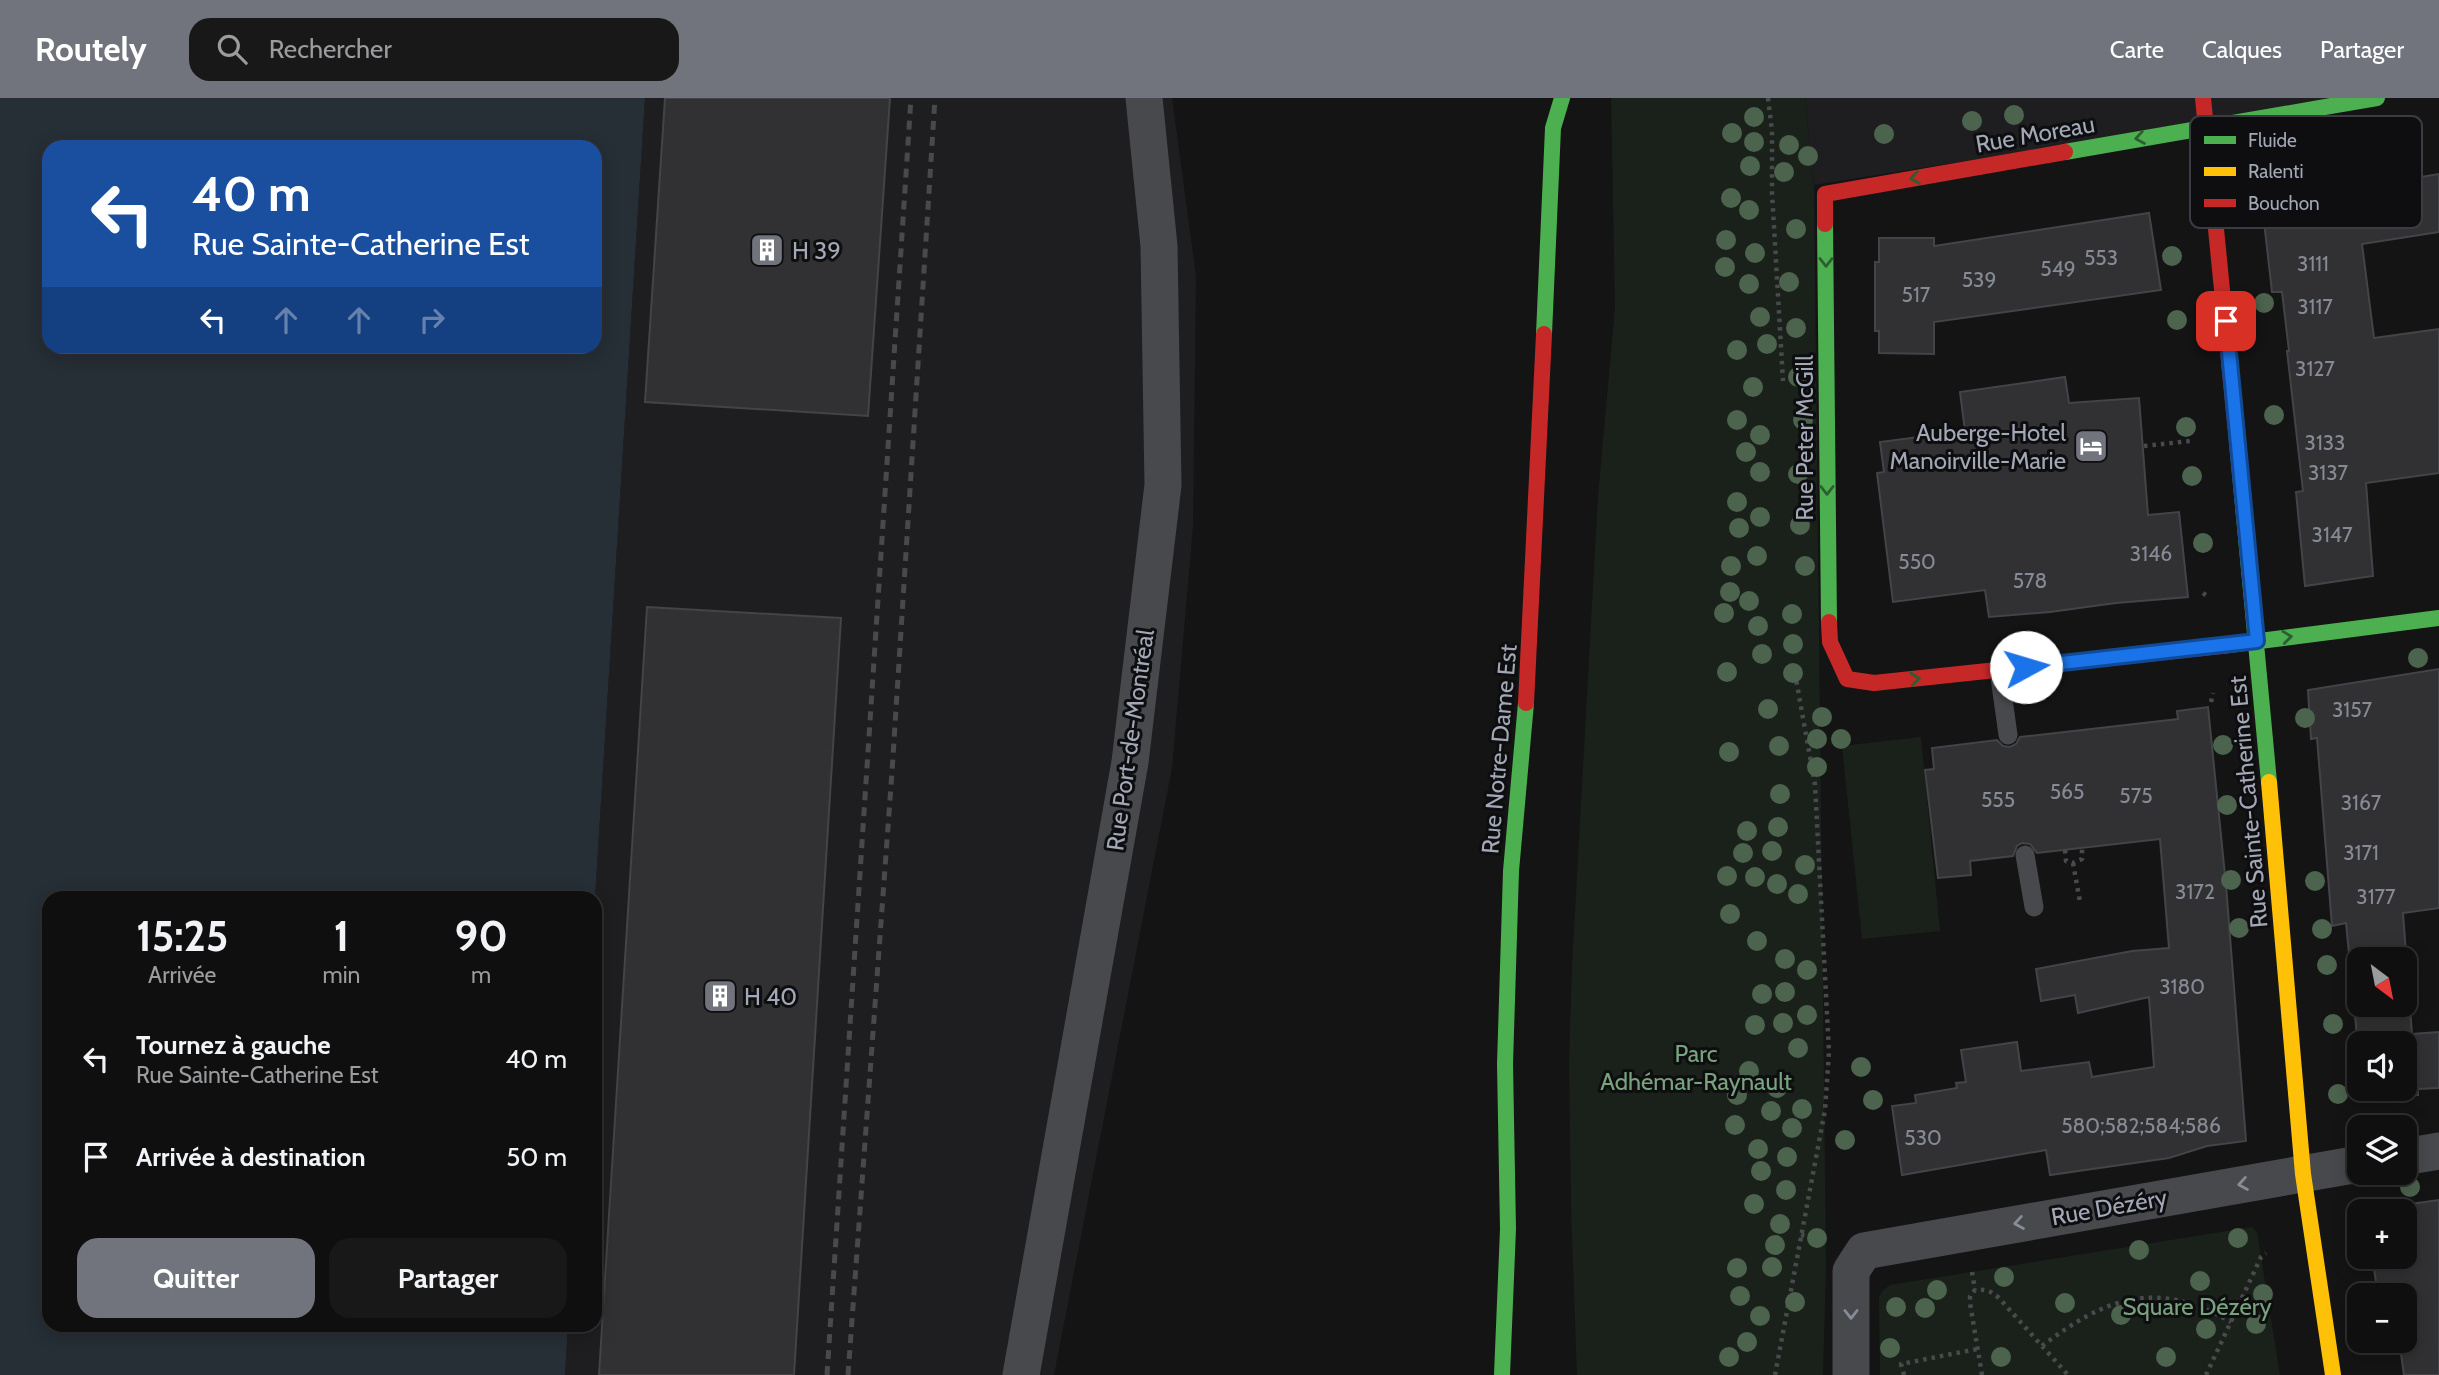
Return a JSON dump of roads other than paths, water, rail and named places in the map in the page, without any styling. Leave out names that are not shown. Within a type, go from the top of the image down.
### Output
[{"type":"street","name":"Rue Port-de-Montréal","points":[[1021,1375],[1130,762],[1163,485],[1159,246],[1144,98]]},
{"type":"street","name":"Rue Notre-Dame Est","points":[[1543,98],[1552,128]]},
{"type":"street","name":"Rue Notre-Dame Est","points":[[1502,1375],[1508,1229],[1505,1064],[1511,871],[1531,662],[1552,128],[1562,98]]},
{"type":"street","name":"Rue Sainte-Catherine Est","points":[[2203,98],[2205,116]]},
{"type":"street","name":"Rue Moreau","points":[[2271,116],[2377,98]]},
{"type":"street","name":"Rue Moreau","points":[[1825,194],[2190,130]]},
{"type":"street","name":"Rue Peter McGill","points":[[1825,194],[1830,642],[1847,679],[1874,683],[1999,670]]},
{"type":"street","name":"Rue Sainte-Catherine Est","points":[[2217,228],[2257,641],[2303,1174],[2333,1375]]},
{"type":"street","points":[[1999,670],[2439,618]]},
{"type":"street","points":[[2417,1155],[2439,1151]]},
{"type":"street","name":"Rue Dézéry","points":[[1851,1375],[1851,1271],[1844,1248],[1875,1247],[2347,1166]]},
{"type":"lane","points":[[1999,670],[2008,735]]},
{"type":"lane","points":[[2025,855],[2034,908]]},
{"type":"railway","points":[[827,1375],[911,98]]},
{"type":"railway","points":[[848,1375],[892,772],[935,98]]},
{"type":"place","name":"H 39","points":[[767,250]]},
{"type":"place","name":"Auberge-Hotel Manoirville-Marie","points":[[2091,446]]},
{"type":"place","name":"H 40","points":[[720,996]]},
{"type":"park label","name":"Parc Adhémar-Raynault","points":[[1696,1067]]},
{"type":"park label","name":"Square Dézéry","points":[[2197,1306]]}]
